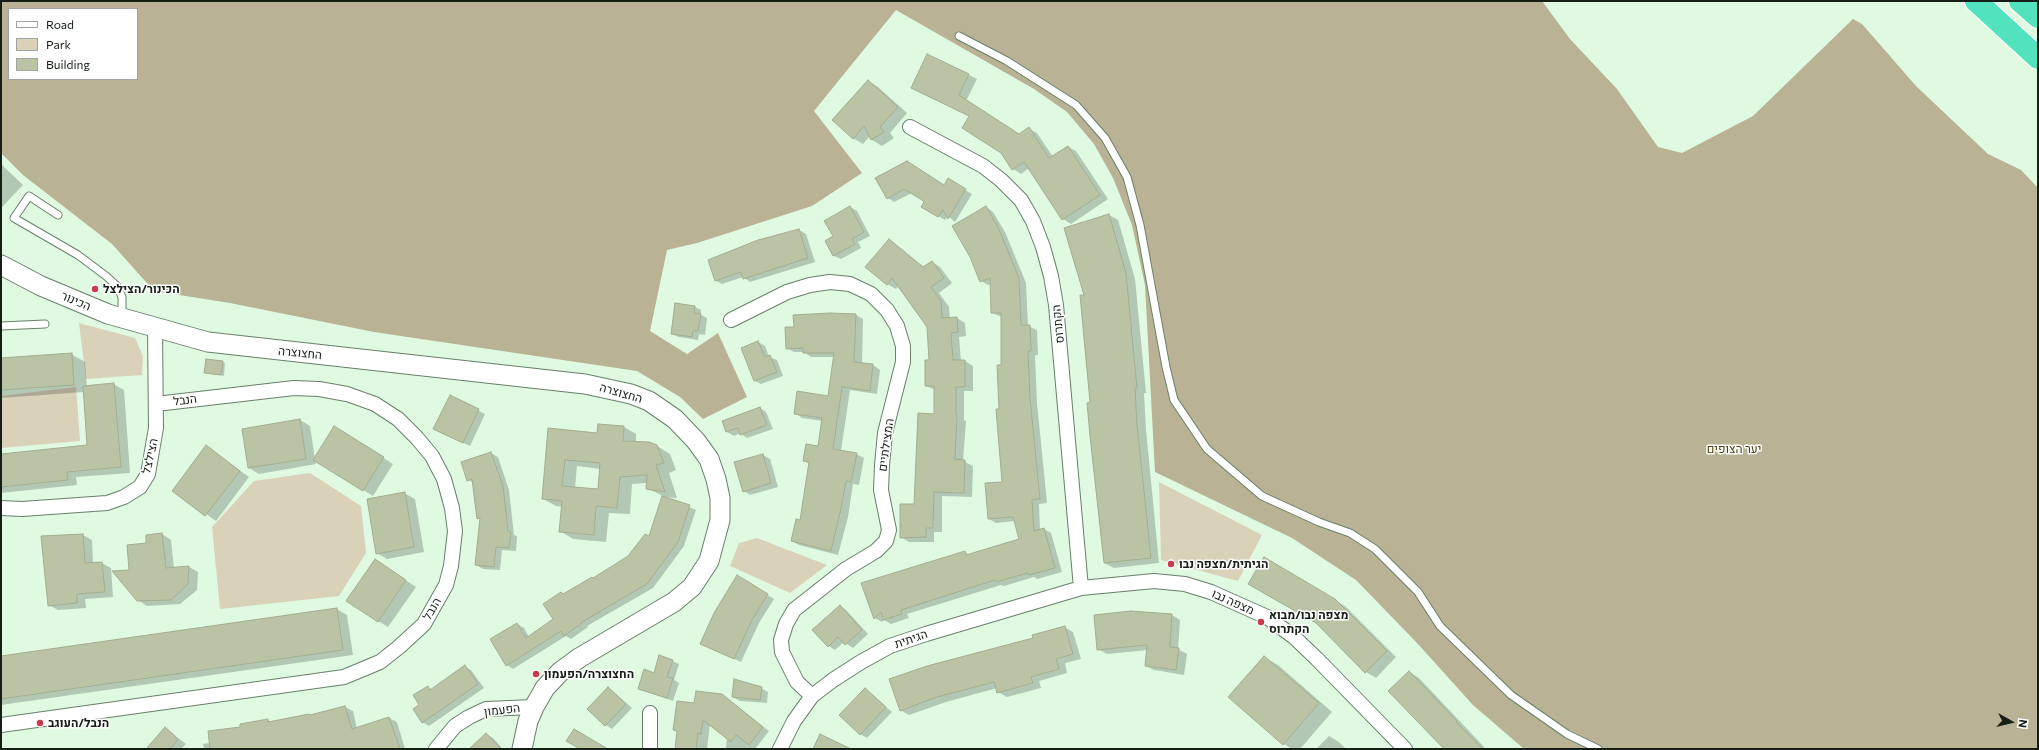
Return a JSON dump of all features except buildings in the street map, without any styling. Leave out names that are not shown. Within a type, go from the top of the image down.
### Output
[{"type":"highway","points":[[1976,1],[2038,58]]},
{"type":"highway","points":[[2020,1],[2038,17]]},
{"type":"street","name":"הקתרוס","points":[[910,127],[983,166],[1001,180],[1021,200],[1033,221],[1043,247],[1051,276],[1056,305],[1081,588]]},
{"type":"street","name":"הכינור","points":[[1,265],[41,286],[122,318],[155,328]]},
{"type":"street","name":"המצילתיים","points":[[731,320],[788,292],[810,285],[830,282],[850,284],[871,294],[887,310],[897,326],[903,346],[903,362],[886,433],[882,465],[881,490],[889,530],[886,541],[876,551],[846,569],[794,610],[786,624],[781,640],[782,652],[797,682],[812,696]]},
{"type":"street","name":"הצילצל","points":[[1,508],[22,509],[107,502],[124,497],[140,487],[148,474],[152,460],[156,428],[155,328]]},
{"type":"street","name":"החצוצרה","points":[[155,328],[208,342],[251,348],[585,384],[632,394],[649,401],[676,419],[696,441],[705,453],[716,479],[720,498],[720,520],[709,561],[692,587],[674,602],[579,658],[560,672],[545,688],[534,707],[528,721],[522,749]]},
{"type":"street","name":"הנבל","points":[[1,724],[344,677],[380,662],[399,647],[424,624],[446,585],[451,566],[455,531],[452,508],[444,479],[432,456],[417,438],[398,419],[375,404],[347,394],[319,389],[294,388],[156,404]]},
{"type":"street","name":"מצפה נבו","points":[[1081,588],[1154,580],[1185,584],[1242,604],[1266,617],[1294,637],[1405,749]]},
{"type":"street","name":"הגיתית","points":[[780,749],[794,721],[812,696],[855,666],[890,646],[1081,588]]},
{"type":"street","name":"הפעמון","points":[[436,749],[455,726],[480,712],[498,708],[534,707]]},
{"type":"street","points":[[650,713],[650,749]]},
{"type":"lane","points":[[959,36],[1007,62],[1076,104],[1105,138],[1127,177],[1140,225],[1166,367],[1174,400],[1207,449],[1262,496],[1320,522],[1350,533],[1375,549],[1418,592],[1440,626],[1511,695],[1567,734],[1598,749]]},
{"type":"lane","points":[[58,215],[29,196],[14,218],[78,256],[106,276],[117,286],[122,297],[122,318]]},
{"type":"lane","points":[[1,326],[45,324]]},
{"type":"green space","name":"יער הצופים","points":[[1,1],[1542,1],[1570,39],[1617,89],[1658,147],[1682,153],[1753,116],[1853,19],[1862,24],[1916,86],[1988,154],[2021,170],[2038,188],[2038,749],[1524,749],[1473,705],[1417,643],[1356,580],[1292,538],[1155,472],[1145,285],[1132,225],[1113,178],[1094,144],[1067,112],[1034,89],[896,10],[814,111],[862,173],[812,206],[697,243],[667,250],[650,331],[687,354],[718,333],[747,397],[703,419],[680,397],[637,371],[374,332],[230,303],[154,291],[112,244],[23,175],[1,153]]},
{"type":"green space","points":[[79,323],[135,338],[143,356],[142,375],[86,379]]},
{"type":"green space","points":[[76,387],[80,441],[1,448],[1,396]]},
{"type":"green space","points":[[310,473],[361,506],[366,553],[339,596],[220,609],[212,527],[254,481]]},
{"type":"green space","points":[[1159,482],[1262,535],[1238,581],[1161,560]]},
{"type":"green space","points":[[757,538],[827,565],[790,593],[730,566],[739,543]]},
{"type":"place","name":"הכינור/הצילצל","points":[[95,289]]},
{"type":"place","name":"הגיתית/מצפה נבו","points":[[1171,564]]},
{"type":"place","name":"מצפה נבו/מבוא הקתרוס","points":[[1261,622]]},
{"type":"place","name":"החצוצרה/הפעמון","points":[[536,674]]},
{"type":"place","name":"הנבל/העוגב","points":[[40,723]]}]
